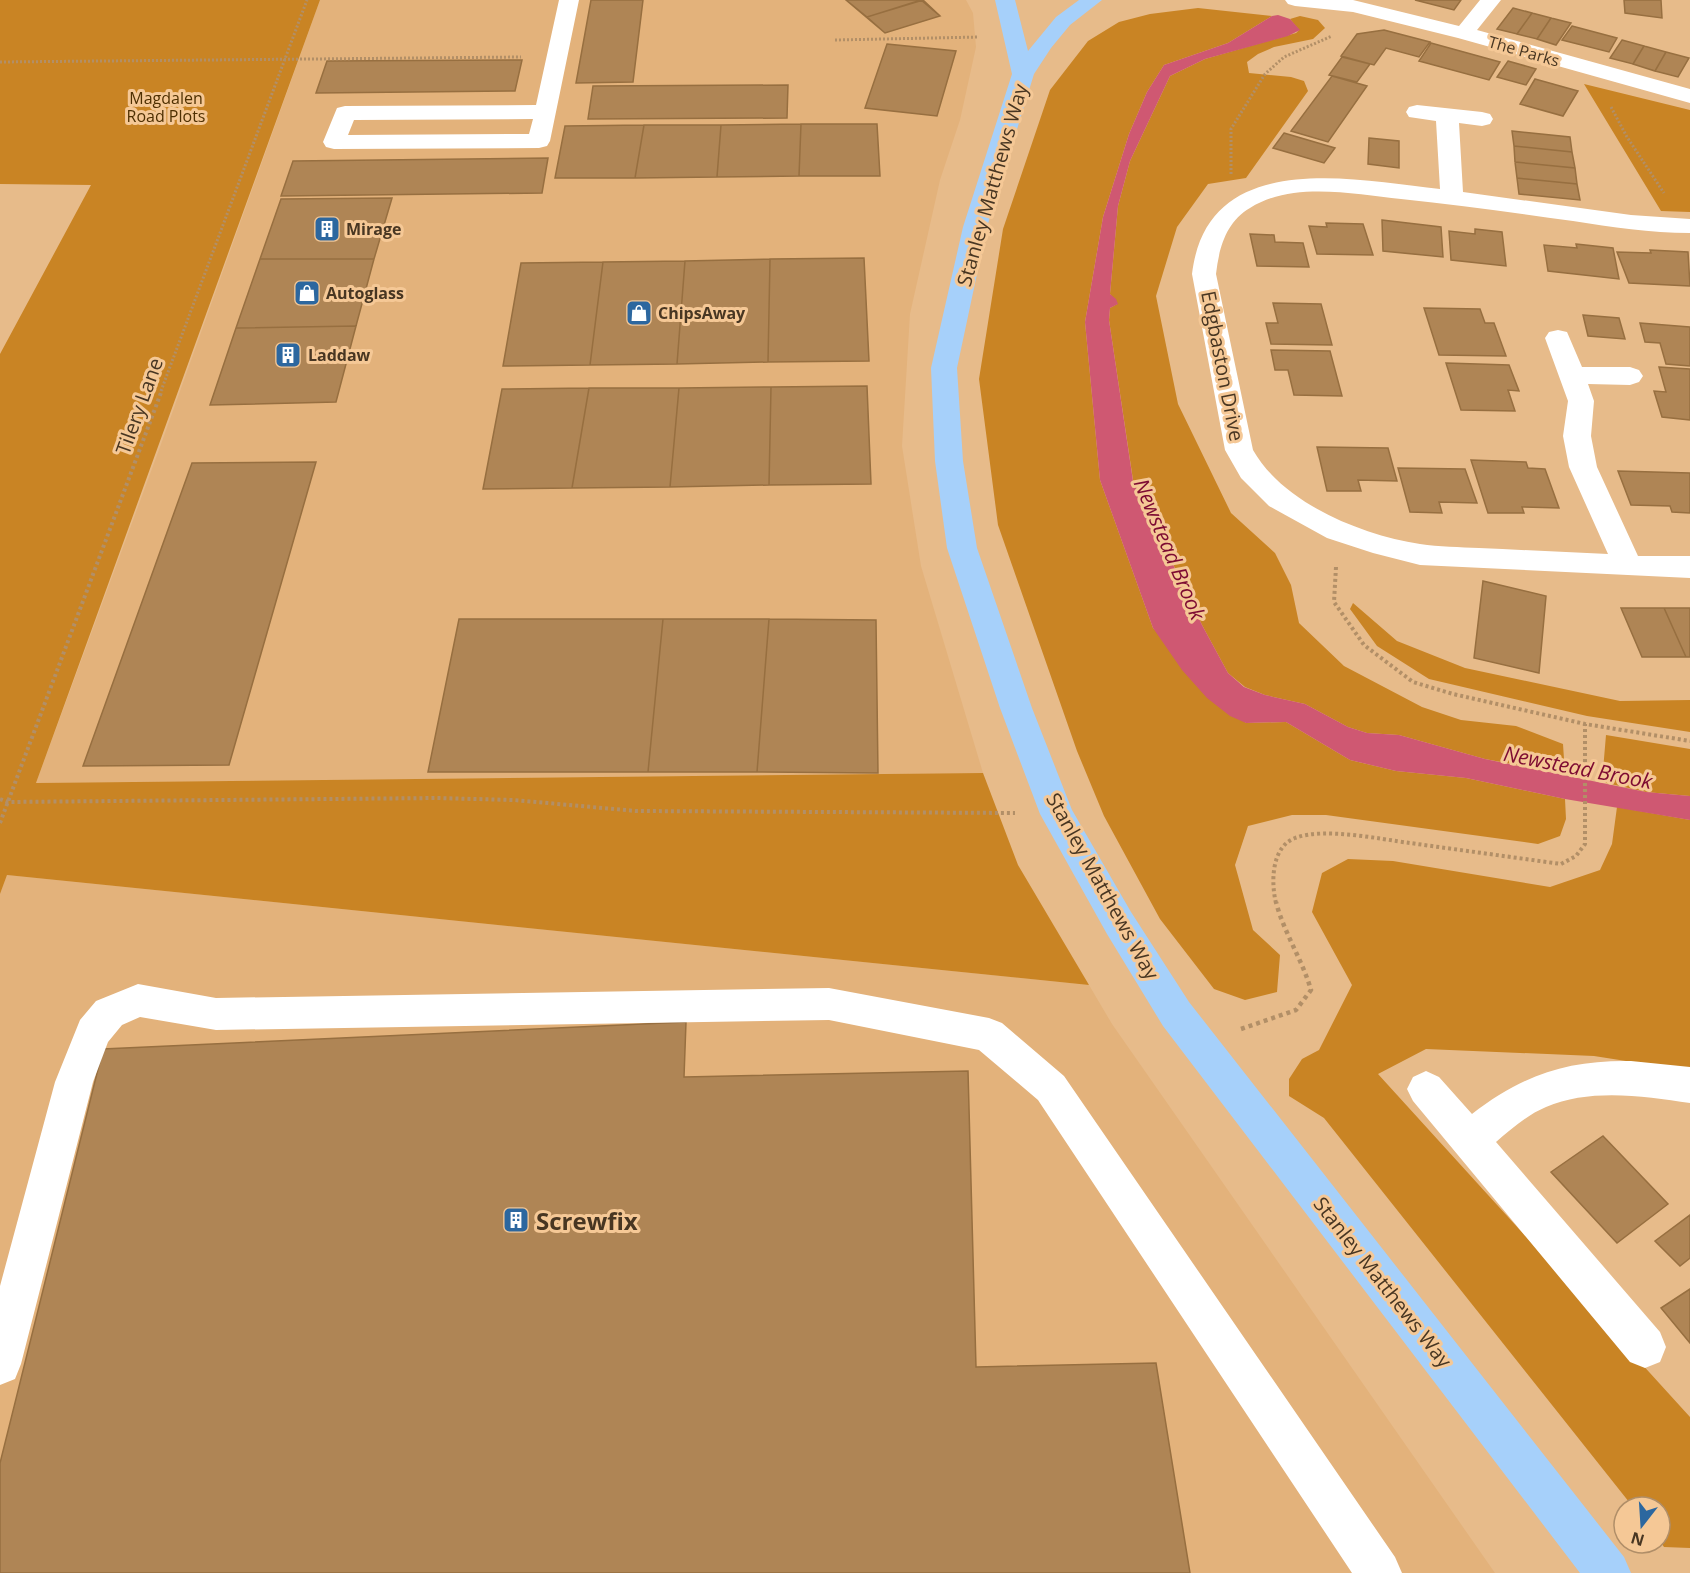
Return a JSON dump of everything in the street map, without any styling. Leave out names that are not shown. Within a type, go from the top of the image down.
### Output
[{"type":"main road","name":"Stanley Matthews Way","points":[[1005,0],[1023,74]]},
{"type":"main road","name":"Stanley Matthews Way","points":[[1092,0],[1063,21],[1043,44],[1023,74],[975,227],[945,368],[948,450],[962,548],[1016,708],[1057,814],[1119,923],[1176,1014],[1608,1573]]},
{"type":"street","points":[[545,112],[345,113],[334,142],[539,141],[569,0]]},
{"type":"street","name":"The Parks","points":[[1295,0],[1364,10]]},
{"type":"street","name":"The Parks","points":[[1328,0],[1464,33],[1590,70],[1690,96]]},
{"type":"street","points":[[1464,33],[1491,0]]},
{"type":"street","points":[[1417,112],[1482,119]]},
{"type":"street","points":[[1447,116],[1452,197]]},
{"type":"street","name":"Edgbaston Drive","points":[[1688,226],[1644,224],[1452,197],[1325,184],[1280,188],[1249,198],[1229,213],[1214,232],[1206,254],[1204,274],[1239,450],[1251,471],[1279,499],[1337,531],[1420,555],[1690,567]]},
{"type":"street","points":[[1558,338],[1581,401],[1577,436],[1583,467],[1628,566]]},
{"type":"street","points":[[1572,375],[1630,376]]},
{"type":"street","points":[[0,1364],[74,1082],[93,1032],[109,1013],[138,1000],[216,1014],[829,1004],[989,1035],[1052,1088],[1379,1573]]},
{"type":"street","points":[[1469,1139],[1533,1094],[1588,1078],[1644,1078],[1690,1085]]},
{"type":"street","points":[[1426,1089],[1644,1347]]},
{"type":"path","name":"Tilery Lane","points":[[0,823],[307,0]]},
{"type":"path","points":[[1249,198],[1231,175],[1231,129],[1265,74],[1284,57],[1339,32],[1364,10]]},
{"type":"path","points":[[835,40],[1013,37]]},
{"type":"path","points":[[0,62],[557,57]]},
{"type":"path","points":[[1590,70],[1627,137],[1688,226]]},
{"type":"path","points":[[1337,531],[1334,603],[1364,645],[1413,682],[1453,694],[1585,724],[1690,741]]},
{"type":"path","points":[[1201,1047],[1255,1022],[1296,1010],[1311,990],[1304,967],[1280,918],[1273,890],[1274,869],[1280,852],[1294,838],[1336,833],[1561,864],[1576,856],[1585,844],[1585,724]]},
{"type":"path","points":[[0,799],[8,802],[436,798],[514,800],[636,811],[1057,814]]},
{"type":"shaded area","points":[[320,0],[966,0],[973,13],[976,47],[960,120],[940,180],[910,314],[902,446],[921,566],[983,773],[36,783],[160,447]]},
{"type":"shaded area","points":[[1278,15],[1290,19],[1300,30],[1288,36],[1205,59],[1170,76],[1130,161],[1118,206],[1110,294],[1118,304],[1110,308],[1109,320],[1133,481],[1202,625],[1228,673],[1244,687],[1265,695],[1305,704],[1348,727],[1367,733],[1399,735],[1485,759],[1646,792],[1690,796],[1690,820],[1565,799],[1466,778],[1396,771],[1350,760],[1286,722],[1246,723],[1230,716],[1207,698],[1182,670],[1153,628],[1100,480],[1085,322],[1103,217],[1129,134],[1147,92],[1164,65],[1228,43],[1272,16]]},
{"type":"shaded area","name":"Screwfix","points":[[7,875],[1089,985],[1112,1024],[1495,1573],[0,1573],[0,894]]},
{"type":"green space","name":"Magdalen Road Plots","points":[[0,0],[320,0],[36,783],[983,773],[1018,865],[1089,985],[7,875],[0,894],[0,354],[91,185],[0,184]]},
{"type":"green space","points":[[1198,8],[1272,16],[1228,43],[1164,65],[1147,92],[1129,134],[1103,217],[1085,322],[1100,480],[1153,628],[1246,723],[1286,722],[1350,760],[1396,771],[1466,778],[1565,799],[1566,819],[1560,836],[1538,844],[1326,815],[1292,815],[1248,826],[1235,865],[1253,930],[1280,955],[1277,992],[1245,1000],[1214,989],[1160,919],[1104,816],[1077,751],[998,525],[979,379],[1003,229],[1050,90],[1088,41],[1119,22],[1150,14]]},
{"type":"green space","points":[[1300,16],[1318,20],[1325,28],[1313,39],[1274,47],[1247,62],[1249,73],[1291,77],[1304,81],[1308,91],[1246,178],[1208,184],[1177,227],[1156,296],[1178,404],[1231,513],[1275,553],[1291,585],[1299,623],[1344,666],[1422,707],[1461,720],[1516,726],[1563,744],[1565,774],[1485,759],[1399,735],[1367,733],[1348,727],[1305,704],[1265,695],[1245,687],[1228,673],[1202,625],[1133,480],[1109,320],[1110,308],[1117,304],[1110,294],[1118,206],[1130,161],[1170,76],[1205,59],[1296,33],[1299,30],[1290,19]]},
{"type":"green space","points":[[1584,84],[1690,110],[1690,212],[1661,211]]},
{"type":"green space","points":[[1353,603],[1397,641],[1465,668],[1620,701],[1690,700],[1690,732],[1587,716],[1429,679],[1377,646],[1350,609]]},
{"type":"green space","points":[[1606,735],[1690,749],[1690,796],[1646,792],[1602,782]]},
{"type":"green space","points":[[1617,807],[1690,820],[1690,1071],[1594,1056],[1426,1049],[1378,1074],[1690,1417],[1690,1548],[1672,1547],[1672,1495],[1623,1495],[1324,1118],[1289,1096],[1289,1079],[1302,1059],[1319,1050],[1352,985],[1312,912],[1322,873],[1348,859],[1393,861],[1550,887],[1600,870],[1612,844]]},
{"type":"building","points":[[591,0],[643,0],[633,82],[576,83]]},
{"type":"building","points":[[846,0],[923,0],[940,16],[885,33]]},
{"type":"building","points":[[846,0],[923,0],[867,17]]},
{"type":"building","points":[[921,0],[940,16],[885,33],[867,17]]},
{"type":"building","points":[[1415,0],[1461,0],[1454,10]]},
{"type":"building","points":[[1624,0],[1661,0],[1662,18],[1625,13]]},
{"type":"building","points":[[1513,8],[1532,13],[1517,34],[1497,29]]},
{"type":"building","points":[[1532,13],[1551,18],[1537,39],[1517,34]]},
{"type":"building","points":[[1551,18],[1571,23],[1556,45],[1537,39]]},
{"type":"building","points":[[1572,26],[1617,38],[1609,52],[1562,40]]},
{"type":"building","points":[[1384,30],[1430,42],[1419,57],[1386,48],[1374,65],[1341,56],[1357,34]]},
{"type":"building","points":[[1622,40],[1644,46],[1633,64],[1610,58]]},
{"type":"building","points":[[1431,43],[1500,62],[1489,80],[1419,61]]},
{"type":"building","points":[[887,44],[956,51],[937,116],[865,108]]},
{"type":"building","points":[[1644,46],[1666,52],[1655,71],[1633,64]]},
{"type":"building","points":[[1666,52],[1689,58],[1678,77],[1655,71]]},
{"type":"building","points":[[1342,57],[1370,64],[1357,82],[1329,75]]},
{"type":"building","points":[[522,60],[515,91],[316,93],[327,61]]},
{"type":"building","points":[[1508,61],[1536,69],[1526,85],[1497,77]]},
{"type":"building","points":[[1332,76],[1367,86],[1328,142],[1291,131]]},
{"type":"building","points":[[1535,79],[1578,91],[1563,116],[1520,104]]},
{"type":"building","points":[[788,85],[787,118],[588,119],[593,86]]},
{"type":"building","points":[[801,124],[877,124],[880,176],[799,176]]},
{"type":"building","points":[[801,124],[799,176],[717,177],[721,125]]},
{"type":"building","points":[[644,125],[635,178],[555,178],[565,126]]},
{"type":"building","points":[[644,125],[721,125],[717,177],[635,178]]},
{"type":"building","points":[[1512,131],[1570,137],[1572,152],[1514,146]]},
{"type":"building","points":[[1284,133],[1335,148],[1324,163],[1273,148]]},
{"type":"building","points":[[1369,138],[1399,141],[1399,168],[1368,164]]},
{"type":"building","points":[[1514,146],[1572,152],[1575,168],[1515,162]]},
{"type":"building","points":[[548,158],[542,193],[281,196],[293,161]]},
{"type":"building","points":[[1515,162],[1575,168],[1577,184],[1517,178]]},
{"type":"building","points":[[1517,178],[1577,184],[1580,200],[1519,194]]},
{"type":"building","name":"Mirage","points":[[392,198],[374,259],[260,259],[281,199]]},
{"type":"building","points":[[1382,220],[1441,227],[1443,257],[1383,251]]},
{"type":"building","points":[[1326,223],[1363,224],[1373,255],[1317,254],[1309,226],[1327,227]]},
{"type":"building","points":[[1475,229],[1502,232],[1506,266],[1451,260],[1449,231],[1475,234]]},
{"type":"building","points":[[1250,234],[1274,235],[1275,242],[1303,243],[1309,267],[1257,266]]},
{"type":"building","points":[[1576,244],[1613,248],[1619,279],[1548,271],[1544,245],[1577,248]]},
{"type":"building","points":[[1650,250],[1688,252],[1690,286],[1629,283],[1617,252],[1651,253]]},
{"type":"building","points":[[864,258],[869,361],[768,362],[770,259]]},
{"type":"building","name":"Autoglass","points":[[260,259],[374,259],[356,326],[236,328]]},
{"type":"building","points":[[770,259],[768,362],[677,364],[685,261]]},
{"type":"building","name":"ChipsAway","points":[[685,261],[677,364],[590,365],[603,262]]},
{"type":"building","points":[[603,262],[590,365],[503,366],[521,263]]},
{"type":"building","points":[[1273,303],[1321,304],[1332,345],[1271,344],[1266,323],[1278,323]]},
{"type":"building","points":[[1424,308],[1480,309],[1485,323],[1494,323],[1506,356],[1439,355]]},
{"type":"building","points":[[1583,315],[1619,318],[1625,339],[1588,336]]},
{"type":"building","points":[[1640,323],[1690,327],[1690,366],[1666,364],[1660,343],[1645,342]]},
{"type":"building","name":"Laddaw","points":[[356,326],[336,402],[210,405],[236,328]]},
{"type":"building","points":[[1271,350],[1330,351],[1342,396],[1294,395],[1288,370],[1275,370]]},
{"type":"building","points":[[1446,363],[1509,365],[1519,391],[1508,390],[1515,411],[1461,410]]},
{"type":"building","points":[[1659,367],[1690,369],[1690,420],[1662,417],[1654,391],[1666,392]]},
{"type":"building","points":[[867,386],[871,484],[769,485],[771,387]]},
{"type":"building","points":[[771,387],[769,485],[670,487],[679,388]]},
{"type":"building","points":[[589,388],[572,488],[483,489],[502,389]]},
{"type":"building","points":[[589,388],[679,388],[670,487],[572,488]]},
{"type":"building","points":[[1317,447],[1388,448],[1397,481],[1358,480],[1361,491],[1327,491]]},
{"type":"building","points":[[1471,460],[1526,462],[1528,468],[1545,469],[1559,508],[1522,507],[1524,513],[1488,513]]},
{"type":"building","points":[[316,462],[229,765],[83,766],[192,463]]},
{"type":"building","points":[[1398,468],[1465,469],[1477,503],[1439,502],[1442,513],[1410,512]]},
{"type":"building","points":[[1618,471],[1690,473],[1690,513],[1672,512],[1670,506],[1631,505]]},
{"type":"building","points":[[1483,581],[1546,596],[1539,673],[1474,658]]},
{"type":"building","points":[[1621,608],[1664,608],[1686,657],[1642,657]]},
{"type":"building","points":[[1664,608],[1690,608],[1690,657],[1686,657]]},
{"type":"building","points":[[459,619],[663,619],[648,772],[428,772]]},
{"type":"building","points":[[663,619],[769,619],[757,772],[648,772]]},
{"type":"building","points":[[769,619],[876,620],[878,773],[757,772]]},
{"type":"building","name":"Screwfix","points":[[686,1022],[684,1077],[968,1071],[976,1367],[1156,1363],[1190,1573],[0,1573],[0,1463],[103,1049]]},
{"type":"building","points":[[1603,1136],[1668,1204],[1617,1243],[1551,1172]]},
{"type":"building","points":[[1690,1215],[1690,1258],[1680,1266],[1655,1241]]},
{"type":"building","points":[[1690,1289],[1690,1343],[1661,1308]]},
{"type":"place","name":"Mirage","points":[[327,229]]},
{"type":"place","name":"Autoglass","points":[[307,293]]},
{"type":"place","name":"ChipsAway","points":[[639,313]]},
{"type":"place","name":"Laddaw","points":[[288,355]]},
{"type":"place","name":"Screwfix","points":[[516,1220]]},
{"type":"water label","name":"Newstead Brook","points":[[1170,549]]},
{"type":"water label","name":"Newstead Brook","points":[[1578,767]]}]
